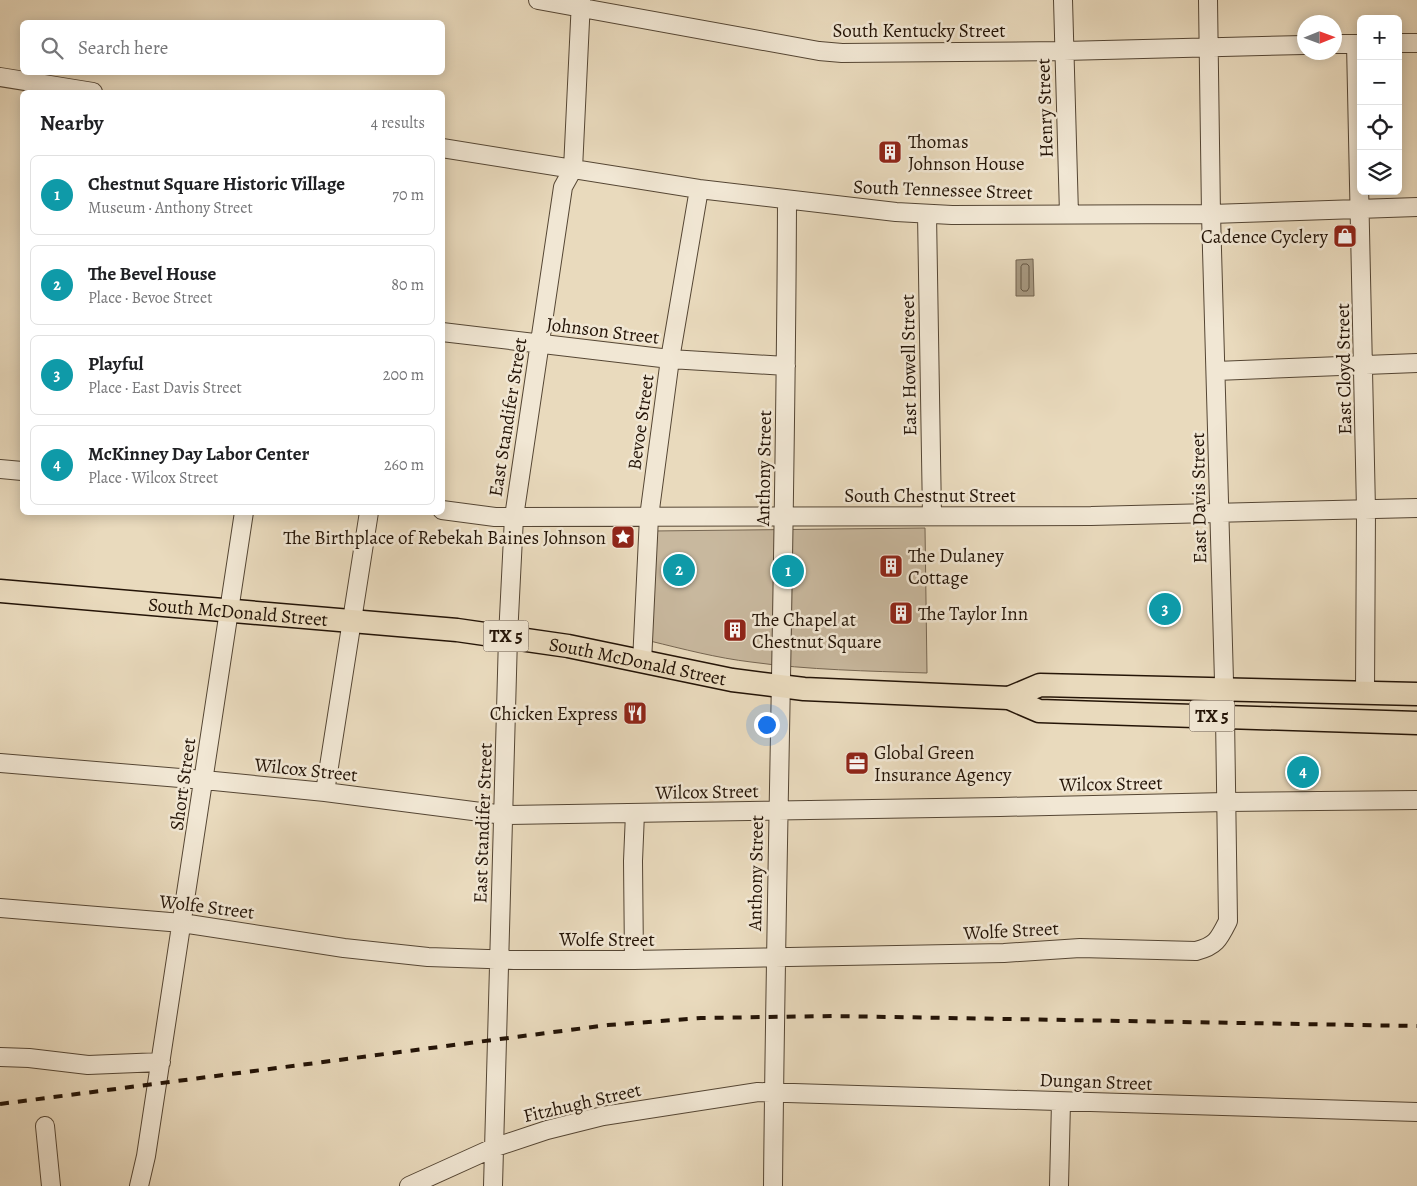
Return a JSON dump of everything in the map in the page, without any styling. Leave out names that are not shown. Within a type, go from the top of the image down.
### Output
[{"type":"main road","name":"South McDonald Street","points":[[0,591],[457,630],[568,646],[732,680],[835,691],[1009,698],[1039,711],[1417,723]]},
{"type":"main road","name":"South McDonald Street","points":[[1009,698],[1040,685],[1417,694]]},
{"type":"street","name":"South Kentucky Street","points":[[538,0],[581,4],[819,51],[842,53],[1064,51],[1297,45]]},
{"type":"street","name":"Henry Street","points":[[1063,0],[1069,214]]},
{"type":"street","name":"East Davis Street","points":[[1208,0],[1211,214],[1225,716],[1228,921],[1216,943]]},
{"type":"street","points":[[573,169],[581,4]]},
{"type":"street","points":[[1402,44],[1417,43]]},
{"type":"street","points":[[1342,44],[1357,44]]},
{"type":"street","name":"East Cloyd Street","points":[[1358,60],[1366,510],[1365,693]]},
{"type":"street","points":[[0,77],[81,90]]},
{"type":"street","name":"South Tennessee Street","points":[[445,148],[699,189],[860,209],[927,214],[1211,214],[1417,207]]},
{"type":"street","name":"East Standifer Street","points":[[493,1186],[508,637],[514,517],[563,186],[573,169]]},
{"type":"street","name":"Bevoe Street","points":[[642,662],[648,517],[670,359],[699,189]]},
{"type":"street","name":"Anthony Street","points":[[773,1186],[787,200]]},
{"type":"street","name":"East Howell Street","points":[[927,214],[932,516]]},
{"type":"street","name":"Johnson Street","points":[[445,332],[670,359],[786,366]]},
{"type":"street","points":[[1216,371],[1364,367],[1417,363]]},
{"type":"street","points":[[0,469],[20,471]]},
{"type":"street","name":"South Chestnut Street","points":[[445,510],[514,517],[783,517],[1091,516],[1417,508]]},
{"type":"street","name":"Short Street","points":[[139,1186],[146,1156],[161,1062],[244,515]]},
{"type":"street","points":[[325,792],[369,515]]},
{"type":"street","name":"Wilcox Street","points":[[0,762],[325,792],[504,815],[1417,800]]},
{"type":"street","points":[[634,960],[633,862],[635,813]]},
{"type":"street","name":"Wolfe Street","points":[[0,908],[182,922],[344,948],[428,957],[514,960],[776,958],[1004,953],[1080,948],[1196,951],[1216,943]]},
{"type":"street","points":[[0,1057],[88,1065],[161,1062]]},
{"type":"street","name":"Fitzhugh Street","points":[[409,1186],[493,1148],[547,1130],[603,1116],[752,1092],[774,1092]]},
{"type":"street","name":"Dungan Street","points":[[774,1092],[1417,1112]]},
{"type":"street","points":[[1059,1186],[1061,1102]]},
{"type":"street","points":[[45,1126],[51,1186]]},
{"type":"shaded area","points":[[925,528],[927,673],[839,670],[773,665],[713,656],[650,641],[652,531]]},
{"type":"water","points":[[1033,259],[1034,296],[1016,296],[1016,260]]},
{"type":"railway","points":[[0,1104],[608,1025],[701,1018],[833,1016],[1417,1026]]},
{"type":"place","name":"Thomas Johnson House","points":[[890,152]]},
{"type":"place","name":"Cadence Cyclery","points":[[1345,236]]},
{"type":"place","name":"The Birthplace of Rebekah Baines Johnson","points":[[623,537]]},
{"type":"place","name":"The Dulaney Cottage","points":[[891,566]]},
{"type":"place","name":"The Bevel House","points":[[679,570]]},
{"type":"place","name":"Chestnut Square Historic Village","points":[[788,571]]},
{"type":"place","name":"Playful","points":[[1165,609]]},
{"type":"place","name":"The Taylor Inn","points":[[901,613]]},
{"type":"place","name":"The Chapel at Chestnut Square","points":[[735,630]]},
{"type":"place","name":"Chicken Express","points":[[635,713]]},
{"type":"place","name":"Global Green Insurance Agency","points":[[857,763]]},
{"type":"place","name":"McKinney Day Labor Center","points":[[1303,772]]}]
